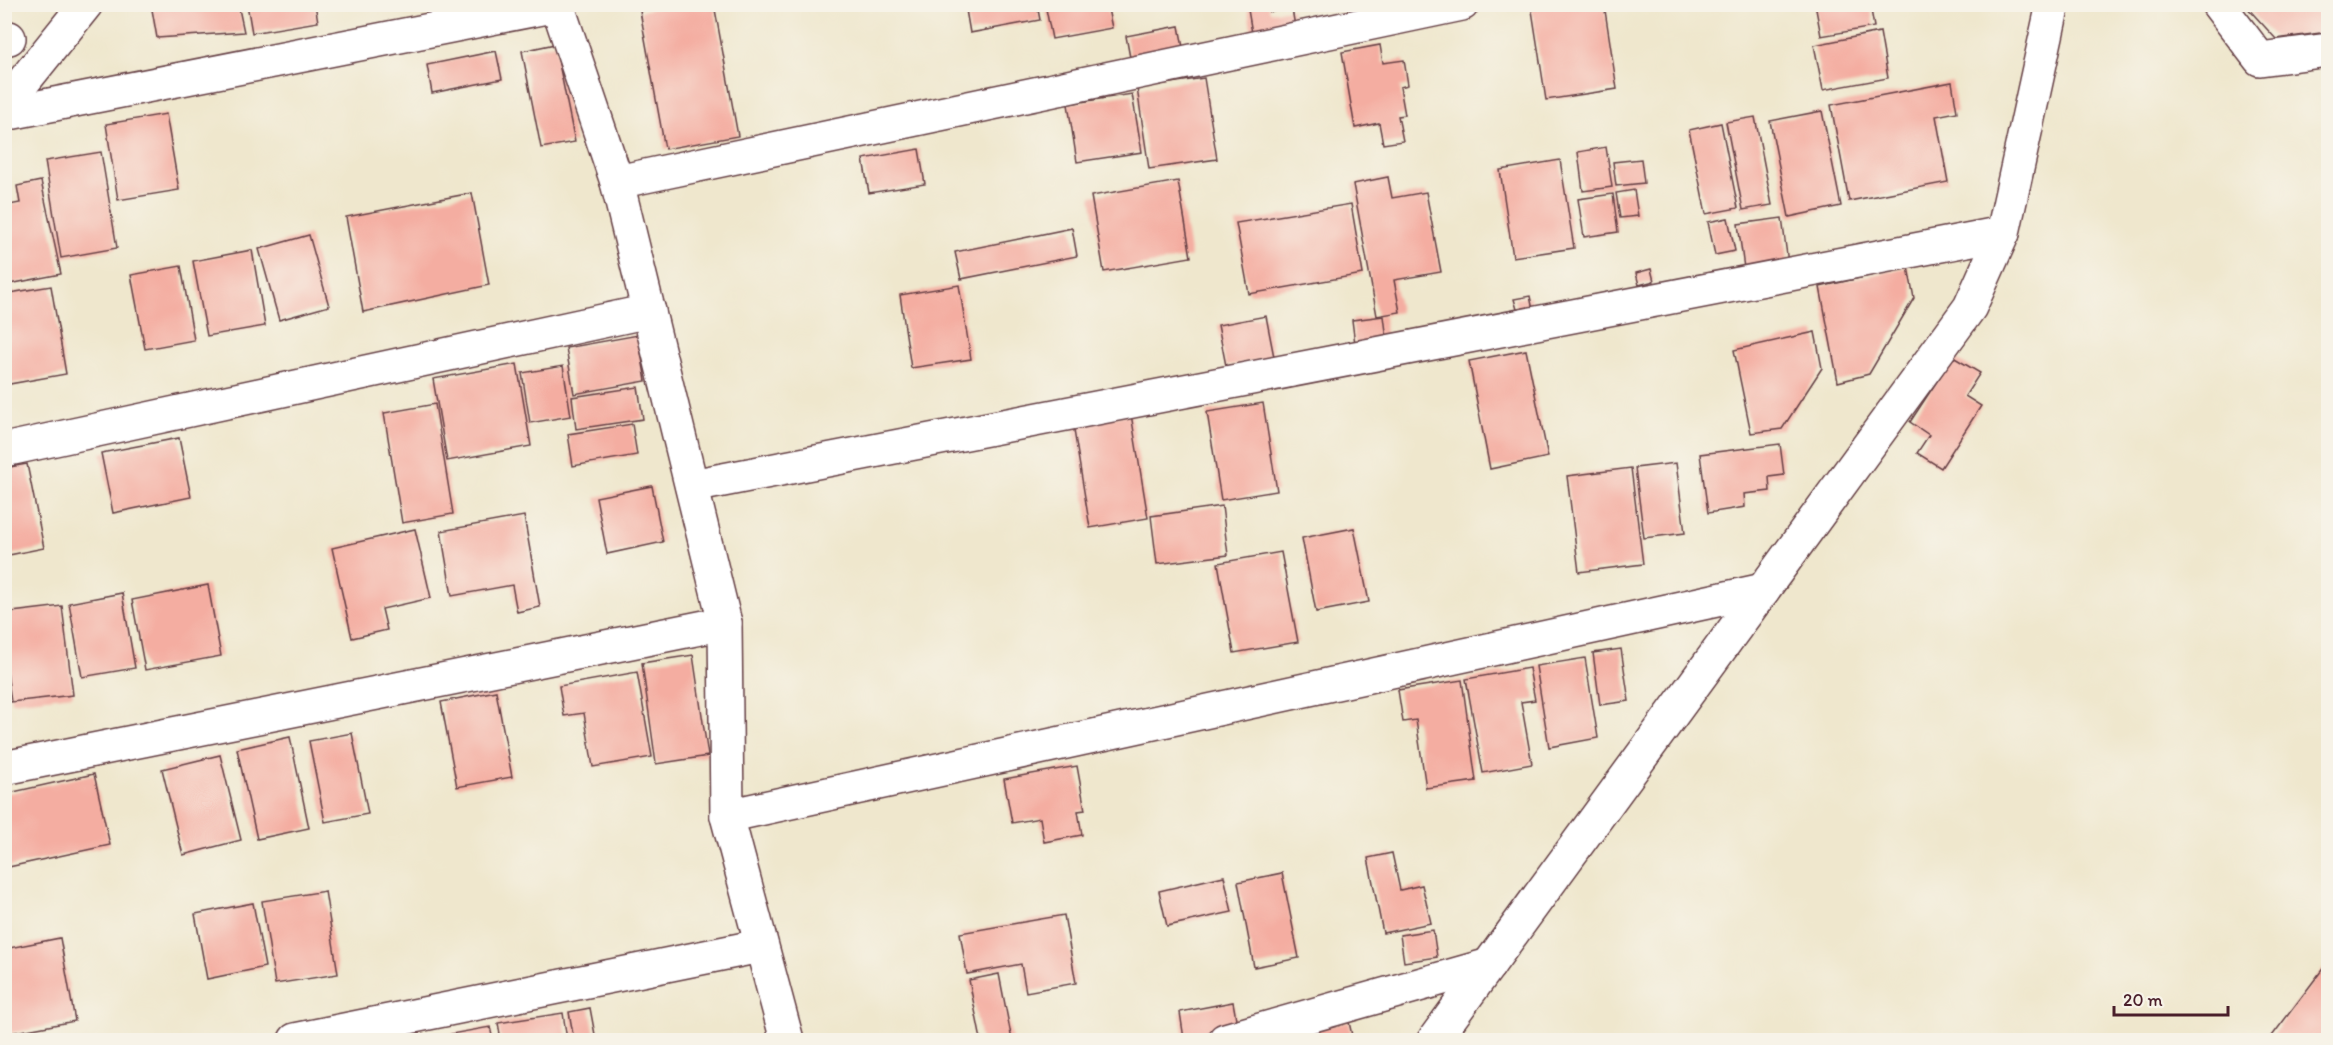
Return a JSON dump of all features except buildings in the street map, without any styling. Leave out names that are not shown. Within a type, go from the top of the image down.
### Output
[{"type":"street","points":[[4,106],[86,4]]},
{"type":"street","points":[[617,182],[1462,4]]},
{"type":"street","points":[[1434,1041],[1970,307],[2003,233],[2053,4]]},
{"type":"street","points":[[2218,4],[2260,59],[2328,50]]},
{"type":"street","points":[[4,114],[557,5],[617,182],[725,623],[727,816],[787,1041]]},
{"type":"street","points":[[692,486],[2003,233]]},
{"type":"street","points":[[4,450],[649,311]]},
{"type":"street","points":[[727,816],[1763,590]]},
{"type":"street","points":[[4,768],[725,623]]},
{"type":"street","points":[[295,1041],[760,946]]},
{"type":"street","points":[[1225,1041],[1489,965]]}]
